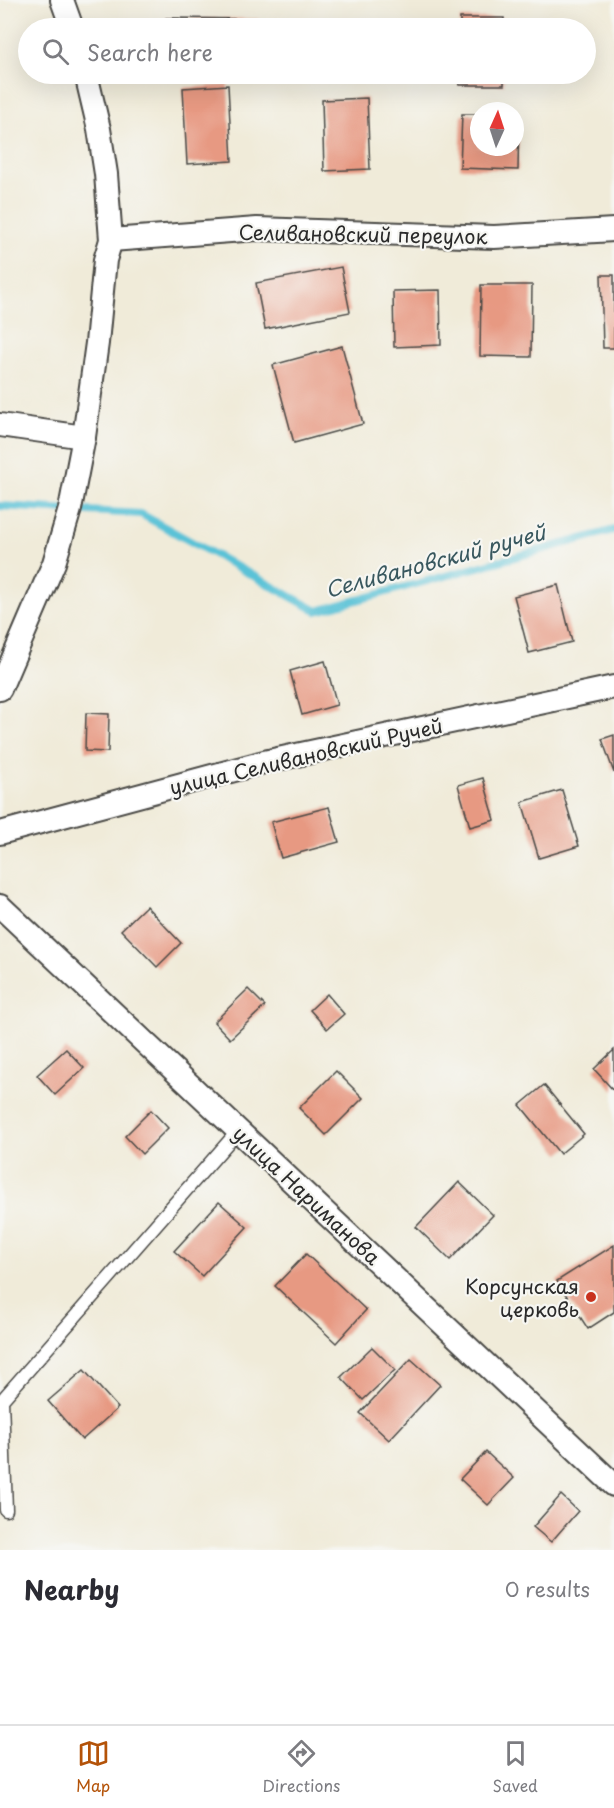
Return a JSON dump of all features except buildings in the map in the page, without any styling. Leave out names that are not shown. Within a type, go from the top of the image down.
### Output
[{"type":"street","points":[[62,0],[68,18]]},
{"type":"street","points":[[0,689],[54,563],[70,509],[84,437],[97,343],[105,260],[111,240],[106,174],[88,84]]},
{"type":"street","name":"Селивановский переулок","points":[[111,240],[257,229],[494,237],[614,230]]},
{"type":"street","points":[[0,425],[84,437]]},
{"type":"street","name":"улица Селивановский Ручей","points":[[0,833],[264,762],[614,687]]},
{"type":"street","name":"улица Нариманова","points":[[0,906],[614,1485]]},
{"type":"lane","points":[[6,1510],[2,1400],[238,1131]]},
{"type":"waterway","name":"Селивановский ручей","points":[[0,506],[141,514],[317,611],[614,530]]},
{"type":"place","name":"Корсунская церковь","points":[[591,1297]]}]
